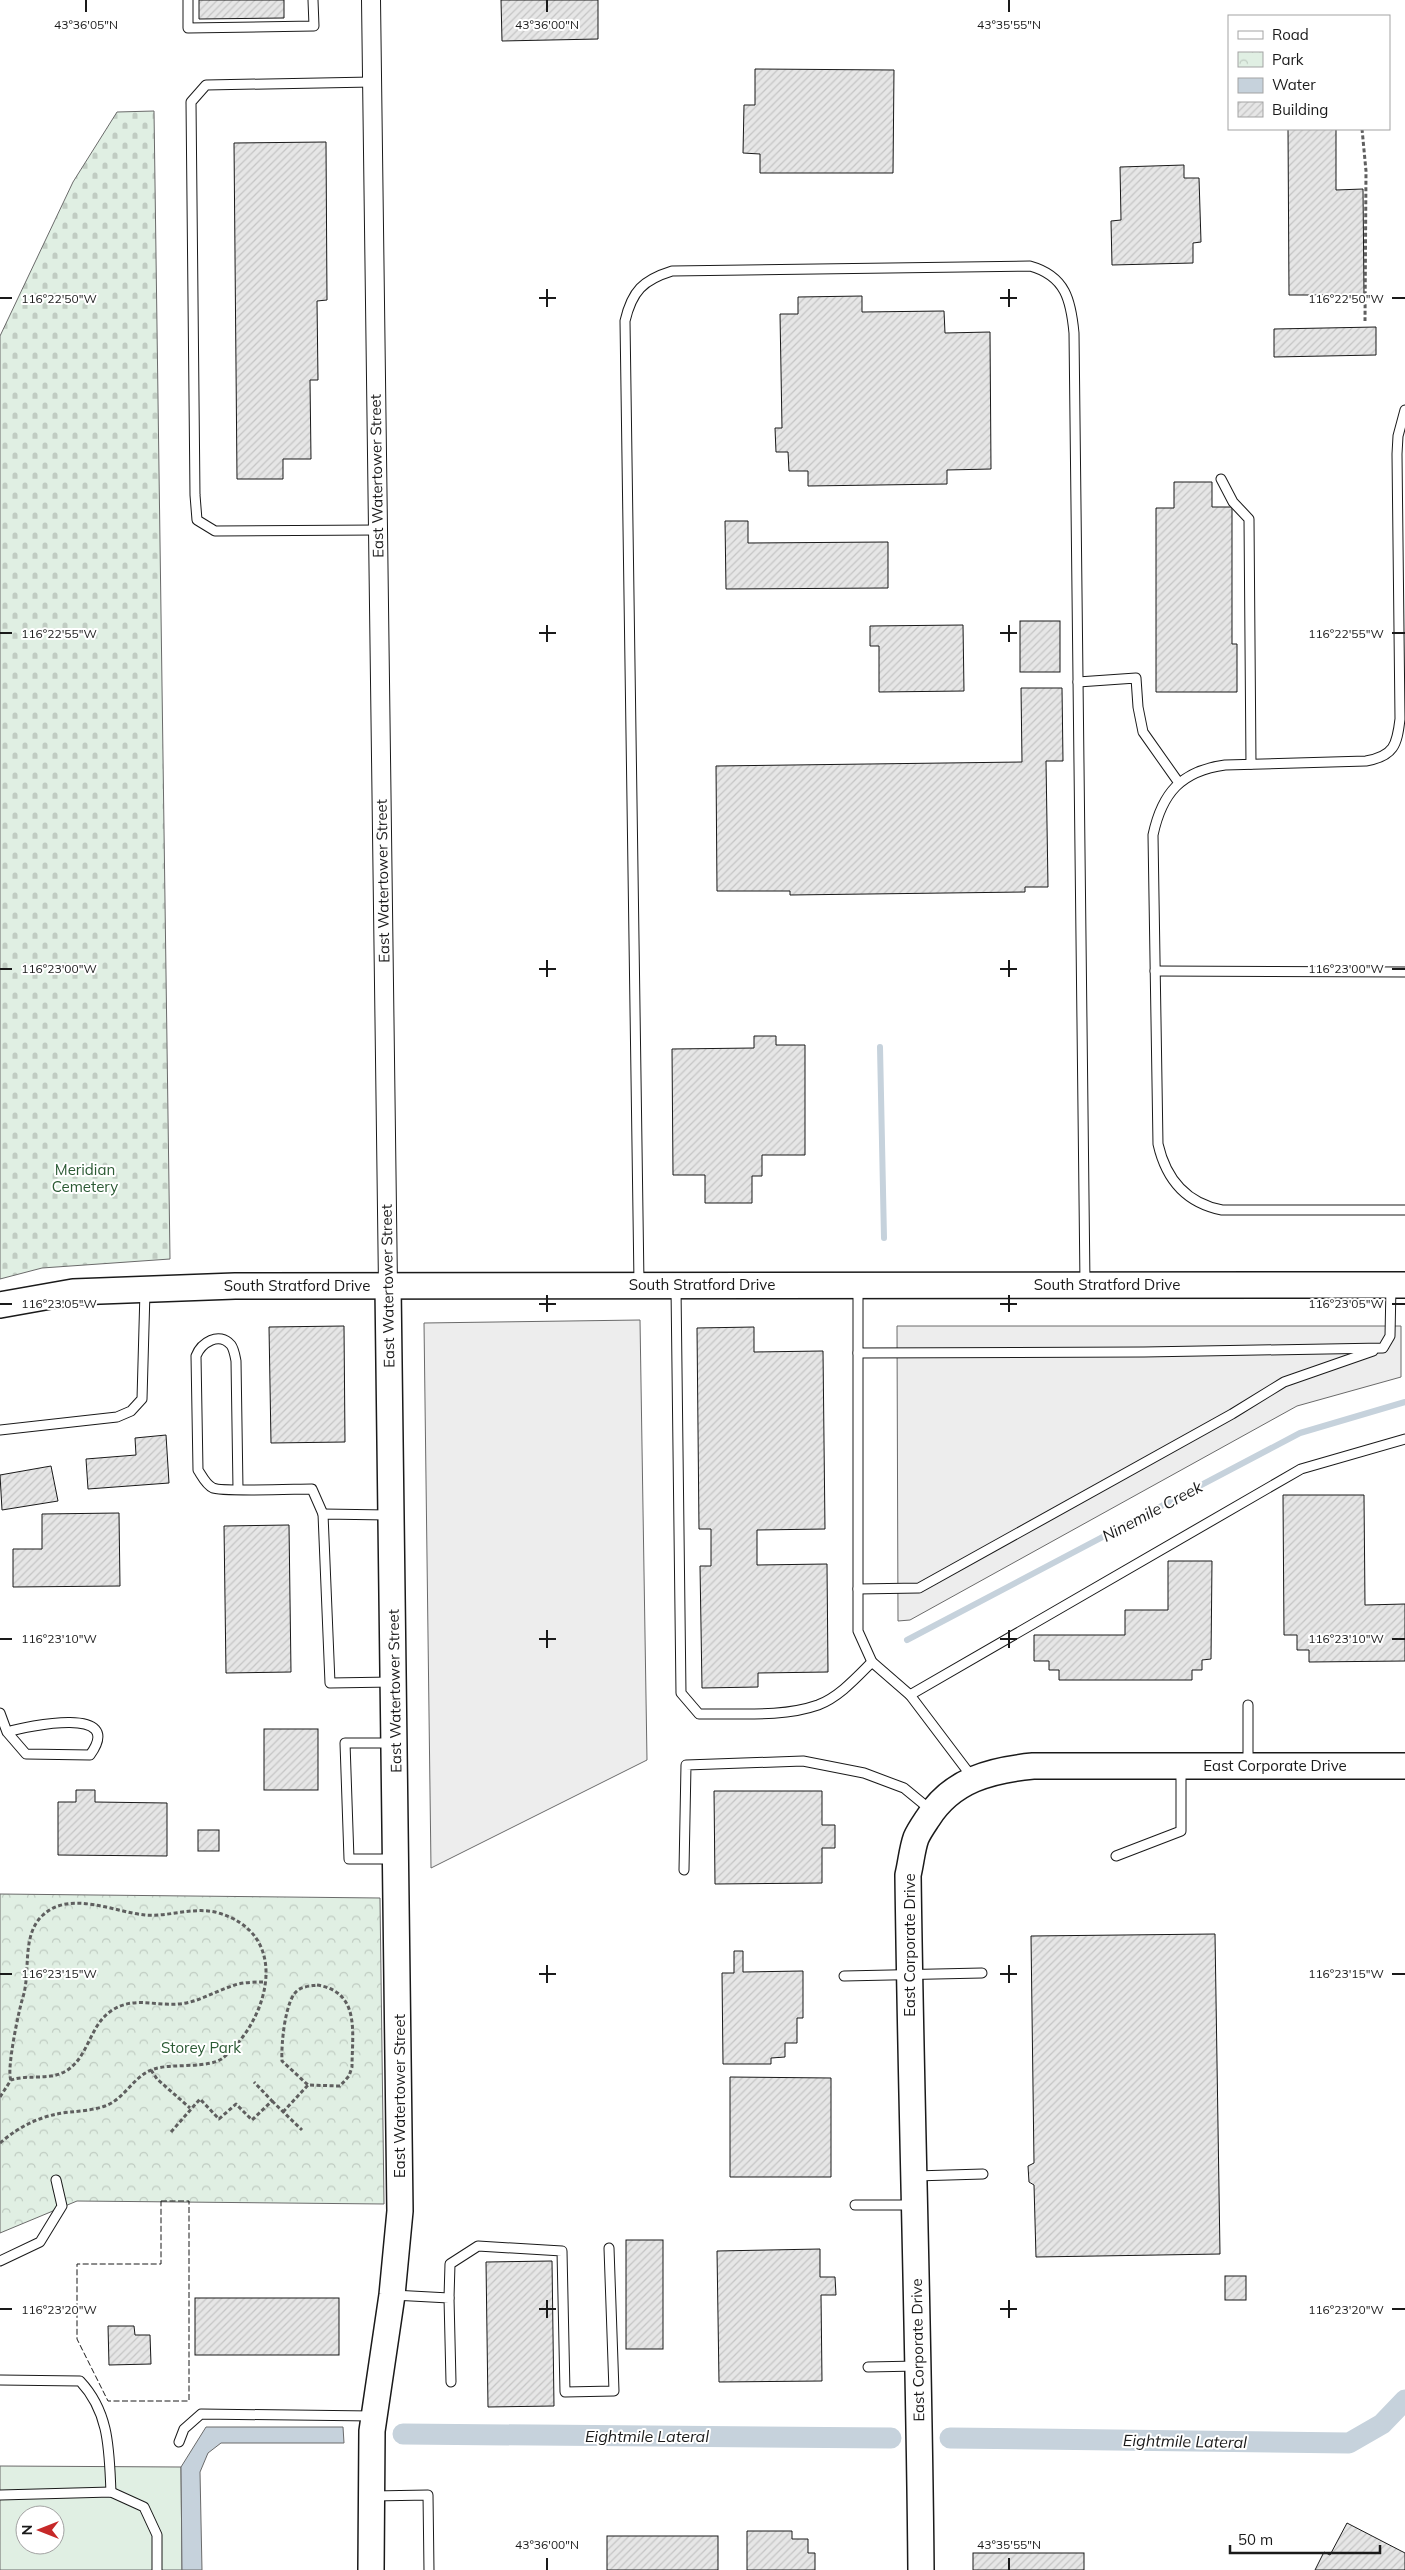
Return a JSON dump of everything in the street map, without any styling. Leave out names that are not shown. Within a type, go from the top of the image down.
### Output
[{"type":"street","name":"East Watertower Street","points":[[371,0],[401,2157],[400,2211],[392,2295],[374,2416],[370,2496],[372,2570]]},
{"type":"street","name":"South Stratford Drive","points":[[0,1305],[72,1292],[145,1288],[1398,1285]]},
{"type":"street","name":"East Corporate Drive","points":[[921,2570],[919,2366],[913,2176],[908,1875],[916,1837],[933,1811],[948,1795],[973,1778],[1002,1769],[1033,1766],[1405,1766]]},
{"type":"lane","points":[[188,0],[188,28],[314,26],[313,0]]},
{"type":"lane","points":[[372,82],[206,85],[191,102],[195,495],[197,520],[215,531],[378,530]]},
{"type":"lane","points":[[639,1286],[625,322],[629,303],[640,287],[654,276],[672,271],[1030,266],[1042,270],[1066,292],[1072,308],[1074,333],[1085,1285]]},
{"type":"lane","points":[[1405,410],[1398,436],[1401,523],[1400,719],[1398,736],[1393,749],[1381,758],[1366,761],[1251,764],[1208,767],[1193,772],[1179,783],[1167,797],[1158,815],[1153,835],[1158,1144],[1162,1162],[1181,1191],[1208,1207],[1222,1210],[1405,1210]]},
{"type":"lane","points":[[1221,479],[1233,502],[1249,519],[1251,764]]},
{"type":"lane","points":[[1078,682],[1136,678],[1138,707],[1143,732],[1179,783]]},
{"type":"lane","points":[[1155,971],[1405,972]]},
{"type":"lane","points":[[858,1285],[858,1631],[872,1662],[910,1695],[973,1778]]},
{"type":"lane","points":[[858,1589],[919,1588],[1232,1414],[1284,1382],[1383,1348],[1390,1336],[1398,1285]]},
{"type":"lane","points":[[676,1286],[680,1693],[699,1714],[776,1712],[818,1705],[849,1686],[872,1662]]},
{"type":"lane","points":[[0,1430],[117,1417],[131,1411],[142,1399],[145,1288]]},
{"type":"lane","points":[[238,1489],[236,1361],[232,1346],[224,1340],[208,1340],[199,1348],[196,1356],[198,1470],[206,1483],[214,1489],[238,1489],[312,1489],[323,1514],[330,1683],[395,1682]]},
{"type":"lane","points":[[858,1353],[1144,1352],[1383,1348]]},
{"type":"lane","points":[[910,1695],[1300,1470],[1405,1439]]},
{"type":"lane","points":[[323,1514],[392,1515]]},
{"type":"lane","points":[[1248,1705],[1248,1766]]},
{"type":"lane","points":[[0,1713],[8,1732],[26,1754],[90,1755],[97,1746],[98,1738],[96,1729],[89,1724],[39,1723],[8,1732]]},
{"type":"lane","points":[[395,1743],[345,1743],[349,1859],[397,1859]]},
{"type":"lane","points":[[684,1870],[686,1765],[803,1761],[864,1773],[904,1788],[933,1811]]},
{"type":"lane","points":[[1116,1856],[1181,1831],[1181,1766]]},
{"type":"lane","points":[[844,1976],[982,1973]]},
{"type":"lane","points":[[913,2176],[983,2174]]},
{"type":"lane","points":[[0,2261],[40,2242],[62,2206],[56,2180]]},
{"type":"lane","points":[[855,2206],[914,2205]]},
{"type":"lane","points":[[451,2382],[450,2264],[478,2246],[562,2251],[565,2392],[614,2391],[609,2248]]},
{"type":"lane","points":[[392,2295],[449,2298]]},
{"type":"lane","points":[[868,2367],[919,2366]]},
{"type":"lane","points":[[0,2380],[80,2381],[90,2392],[109,2440],[111,2492]]},
{"type":"lane","points":[[179,2442],[184,2429],[201,2414],[374,2416]]},
{"type":"lane","points":[[0,2495],[111,2492],[144,2507],[156,2535],[158,2570]]},
{"type":"lane","points":[[370,2496],[428,2495],[429,2570]]},
{"type":"path","points":[[1362,130],[1366,171],[1365,321]]},
{"type":"path","points":[[0,2143],[18,2128],[48,2115],[104,2106],[120,2098],[151,2070],[176,2065],[209,2063],[223,2058],[250,2026],[260,2006],[266,1982],[266,1959],[256,1937],[245,1926],[215,1912],[202,1911],[145,1915],[93,1906],[70,1904],[53,1907],[42,1916],[29,1942],[26,1987],[17,2015],[14,2046],[8,2068],[11,2080]]},
{"type":"path","points":[[0,2097],[11,2080],[27,2076],[42,2078],[66,2072],[81,2058],[99,2022],[111,2011],[126,2004],[141,2001],[179,2004],[197,2000],[233,1985],[266,1982]]},
{"type":"path","points":[[283,2112],[308,2085],[340,2086],[349,2076],[352,2067],[351,2009],[336,1991],[317,1985],[299,1989],[291,1998],[281,2042],[282,2061],[308,2085]]},
{"type":"path","points":[[151,2070],[157,2079],[190,2108]]},
{"type":"path","points":[[254,2082],[302,2130]]},
{"type":"path","points":[[172,2132],[190,2108],[200,2099],[219,2119],[236,2104],[252,2120],[272,2101]]},
{"type":"green space","name":"Meridian Cemetery","points":[[154,111],[170,1259],[42,1268],[0,1279],[0,336],[73,182],[117,112]]},
{"type":"green space","name":"Storey Park","points":[[0,1894],[380,1898],[384,2204],[77,2201],[0,2233]]},
{"type":"green space","points":[[0,2466],[181,2467],[182,2570],[0,2570]]},
{"type":"shaded area","points":[[640,1320],[647,1760],[431,1868],[424,1323]]},
{"type":"shaded area","points":[[897,1326],[1401,1326],[1401,1377],[1297,1406],[910,1620],[898,1621]]},
{"type":"water","points":[[206,2427],[343,2427],[344,2443],[221,2443],[208,2453],[200,2472],[202,2570],[182,2570],[181,2467]]},
{"type":"building","points":[[199,0],[284,0],[284,18],[199,19]]},
{"type":"building","points":[[501,0],[598,0],[598,39],[502,41]]},
{"type":"building","points":[[755,69],[894,70],[893,173],[760,173],[760,154],[743,153],[744,105],[755,105]]},
{"type":"building","points":[[1288,130],[1336,130],[1336,190],[1363,189],[1364,295],[1289,295]]},
{"type":"building","points":[[326,142],[327,300],[317,301],[318,380],[310,380],[311,459],[283,459],[283,479],[237,479],[234,143]]},
{"type":"building","points":[[1184,165],[1184,178],[1199,178],[1201,242],[1193,243],[1193,263],[1112,265],[1111,221],[1121,220],[1120,167]]},
{"type":"building","points":[[862,296],[862,312],[944,311],[945,333],[990,332],[991,469],[947,470],[947,484],[808,486],[808,471],[789,471],[788,452],[776,452],[775,428],[782,428],[780,314],[798,314],[798,297]]},
{"type":"building","points":[[1376,327],[1376,355],[1274,357],[1274,329]]},
{"type":"building","points":[[1174,482],[1212,482],[1212,507],[1232,507],[1232,644],[1237,644],[1237,692],[1156,692],[1156,508],[1174,508]]},
{"type":"building","points":[[725,521],[748,521],[748,543],[888,542],[888,588],[726,589]]},
{"type":"building","points":[[1020,621],[1060,621],[1060,672],[1020,672]]},
{"type":"building","points":[[963,625],[964,691],[879,692],[879,646],[870,646],[870,626]]},
{"type":"building","points":[[1021,688],[1062,688],[1063,761],[1046,761],[1048,887],[1025,887],[1025,892],[790,895],[790,891],[717,891],[716,766],[1022,762]]},
{"type":"building","points":[[754,1036],[776,1036],[776,1045],[805,1045],[805,1155],[762,1155],[762,1176],[752,1176],[752,1203],[705,1203],[705,1175],[673,1175],[672,1049],[754,1048]]},
{"type":"building","points":[[344,1326],[345,1442],[271,1443],[269,1327]]},
{"type":"building","points":[[754,1327],[754,1352],[823,1351],[825,1529],[757,1530],[757,1565],[827,1564],[828,1672],[758,1673],[758,1687],[702,1688],[700,1566],[711,1566],[711,1529],[699,1529],[697,1328]]},
{"type":"building","points":[[166,1435],[169,1483],[88,1489],[86,1459],[136,1455],[135,1438]]},
{"type":"building","points":[[51,1466],[58,1501],[2,1510],[0,1475]]},
{"type":"building","points":[[1283,1495],[1364,1495],[1365,1605],[1405,1604],[1405,1661],[1309,1662],[1309,1650],[1297,1650],[1297,1635],[1284,1635]]},
{"type":"building","points":[[119,1513],[120,1586],[13,1587],[13,1549],[42,1549],[42,1514]]},
{"type":"building","points":[[289,1525],[291,1672],[226,1673],[224,1526]]},
{"type":"building","points":[[1168,1561],[1212,1561],[1211,1659],[1202,1660],[1202,1670],[1192,1670],[1192,1680],[1059,1680],[1059,1670],[1049,1670],[1049,1661],[1034,1661],[1034,1635],[1125,1635],[1125,1610],[1168,1610]]},
{"type":"building","points":[[264,1729],[318,1729],[318,1790],[264,1790]]},
{"type":"building","points":[[76,1790],[95,1790],[95,1802],[167,1803],[167,1856],[58,1855],[58,1802],[76,1802]]},
{"type":"building","points":[[714,1791],[822,1791],[822,1825],[835,1825],[835,1848],[822,1848],[822,1883],[715,1884]]},
{"type":"building","points":[[198,1830],[219,1830],[219,1851],[198,1851]]},
{"type":"building","points":[[1215,1934],[1220,2254],[1036,2257],[1034,2185],[1029,2182],[1028,2166],[1034,2163],[1031,1936]]},
{"type":"building","points":[[734,1951],[743,1951],[743,1972],[803,1971],[803,2018],[797,2018],[797,2043],[785,2043],[785,2057],[771,2058],[771,2064],[723,2064],[722,1973],[734,1973]]},
{"type":"building","points":[[730,2077],[831,2078],[831,2177],[730,2177]]},
{"type":"building","points":[[626,2240],[663,2240],[663,2349],[626,2349]]},
{"type":"building","points":[[820,2249],[820,2277],[835,2277],[836,2295],[821,2295],[822,2381],[719,2382],[717,2251]]},
{"type":"building","points":[[552,2261],[554,2406],[488,2407],[486,2262]]},
{"type":"building","points":[[1225,2276],[1246,2276],[1246,2300],[1225,2300]]},
{"type":"building","points":[[195,2298],[339,2298],[339,2355],[195,2355]]},
{"type":"building","points":[[108,2326],[134,2326],[135,2335],[150,2335],[151,2364],[109,2365]]},
{"type":"building","points":[[1347,2523],[1405,2553],[1405,2570],[1315,2570],[1324,2552],[1330,2555]]},
{"type":"building","points":[[747,2531],[792,2531],[792,2539],[808,2539],[808,2553],[815,2553],[815,2570],[747,2570]]},
{"type":"building","points":[[607,2536],[718,2536],[718,2570],[607,2570]]},
{"type":"building","points":[[973,2553],[1084,2553],[1084,2570],[973,2570]]},
{"type":"waterway","points":[[880,1047],[884,1238]]},
{"type":"waterway","name":"Ninemile Creek","points":[[907,1640],[1300,1433],[1405,1402]]},
{"type":"waterway","name":"Eightmile Lateral","points":[[950,2438],[1349,2443],[1382,2424],[1405,2400]]},
{"type":"waterway","name":"Eightmile Lateral","points":[[403,2434],[891,2438]]},
{"type":"fence","points":[[161,2201],[189,2201],[189,2401],[108,2401],[77,2339],[77,2264],[161,2264],[161,2201]]}]
